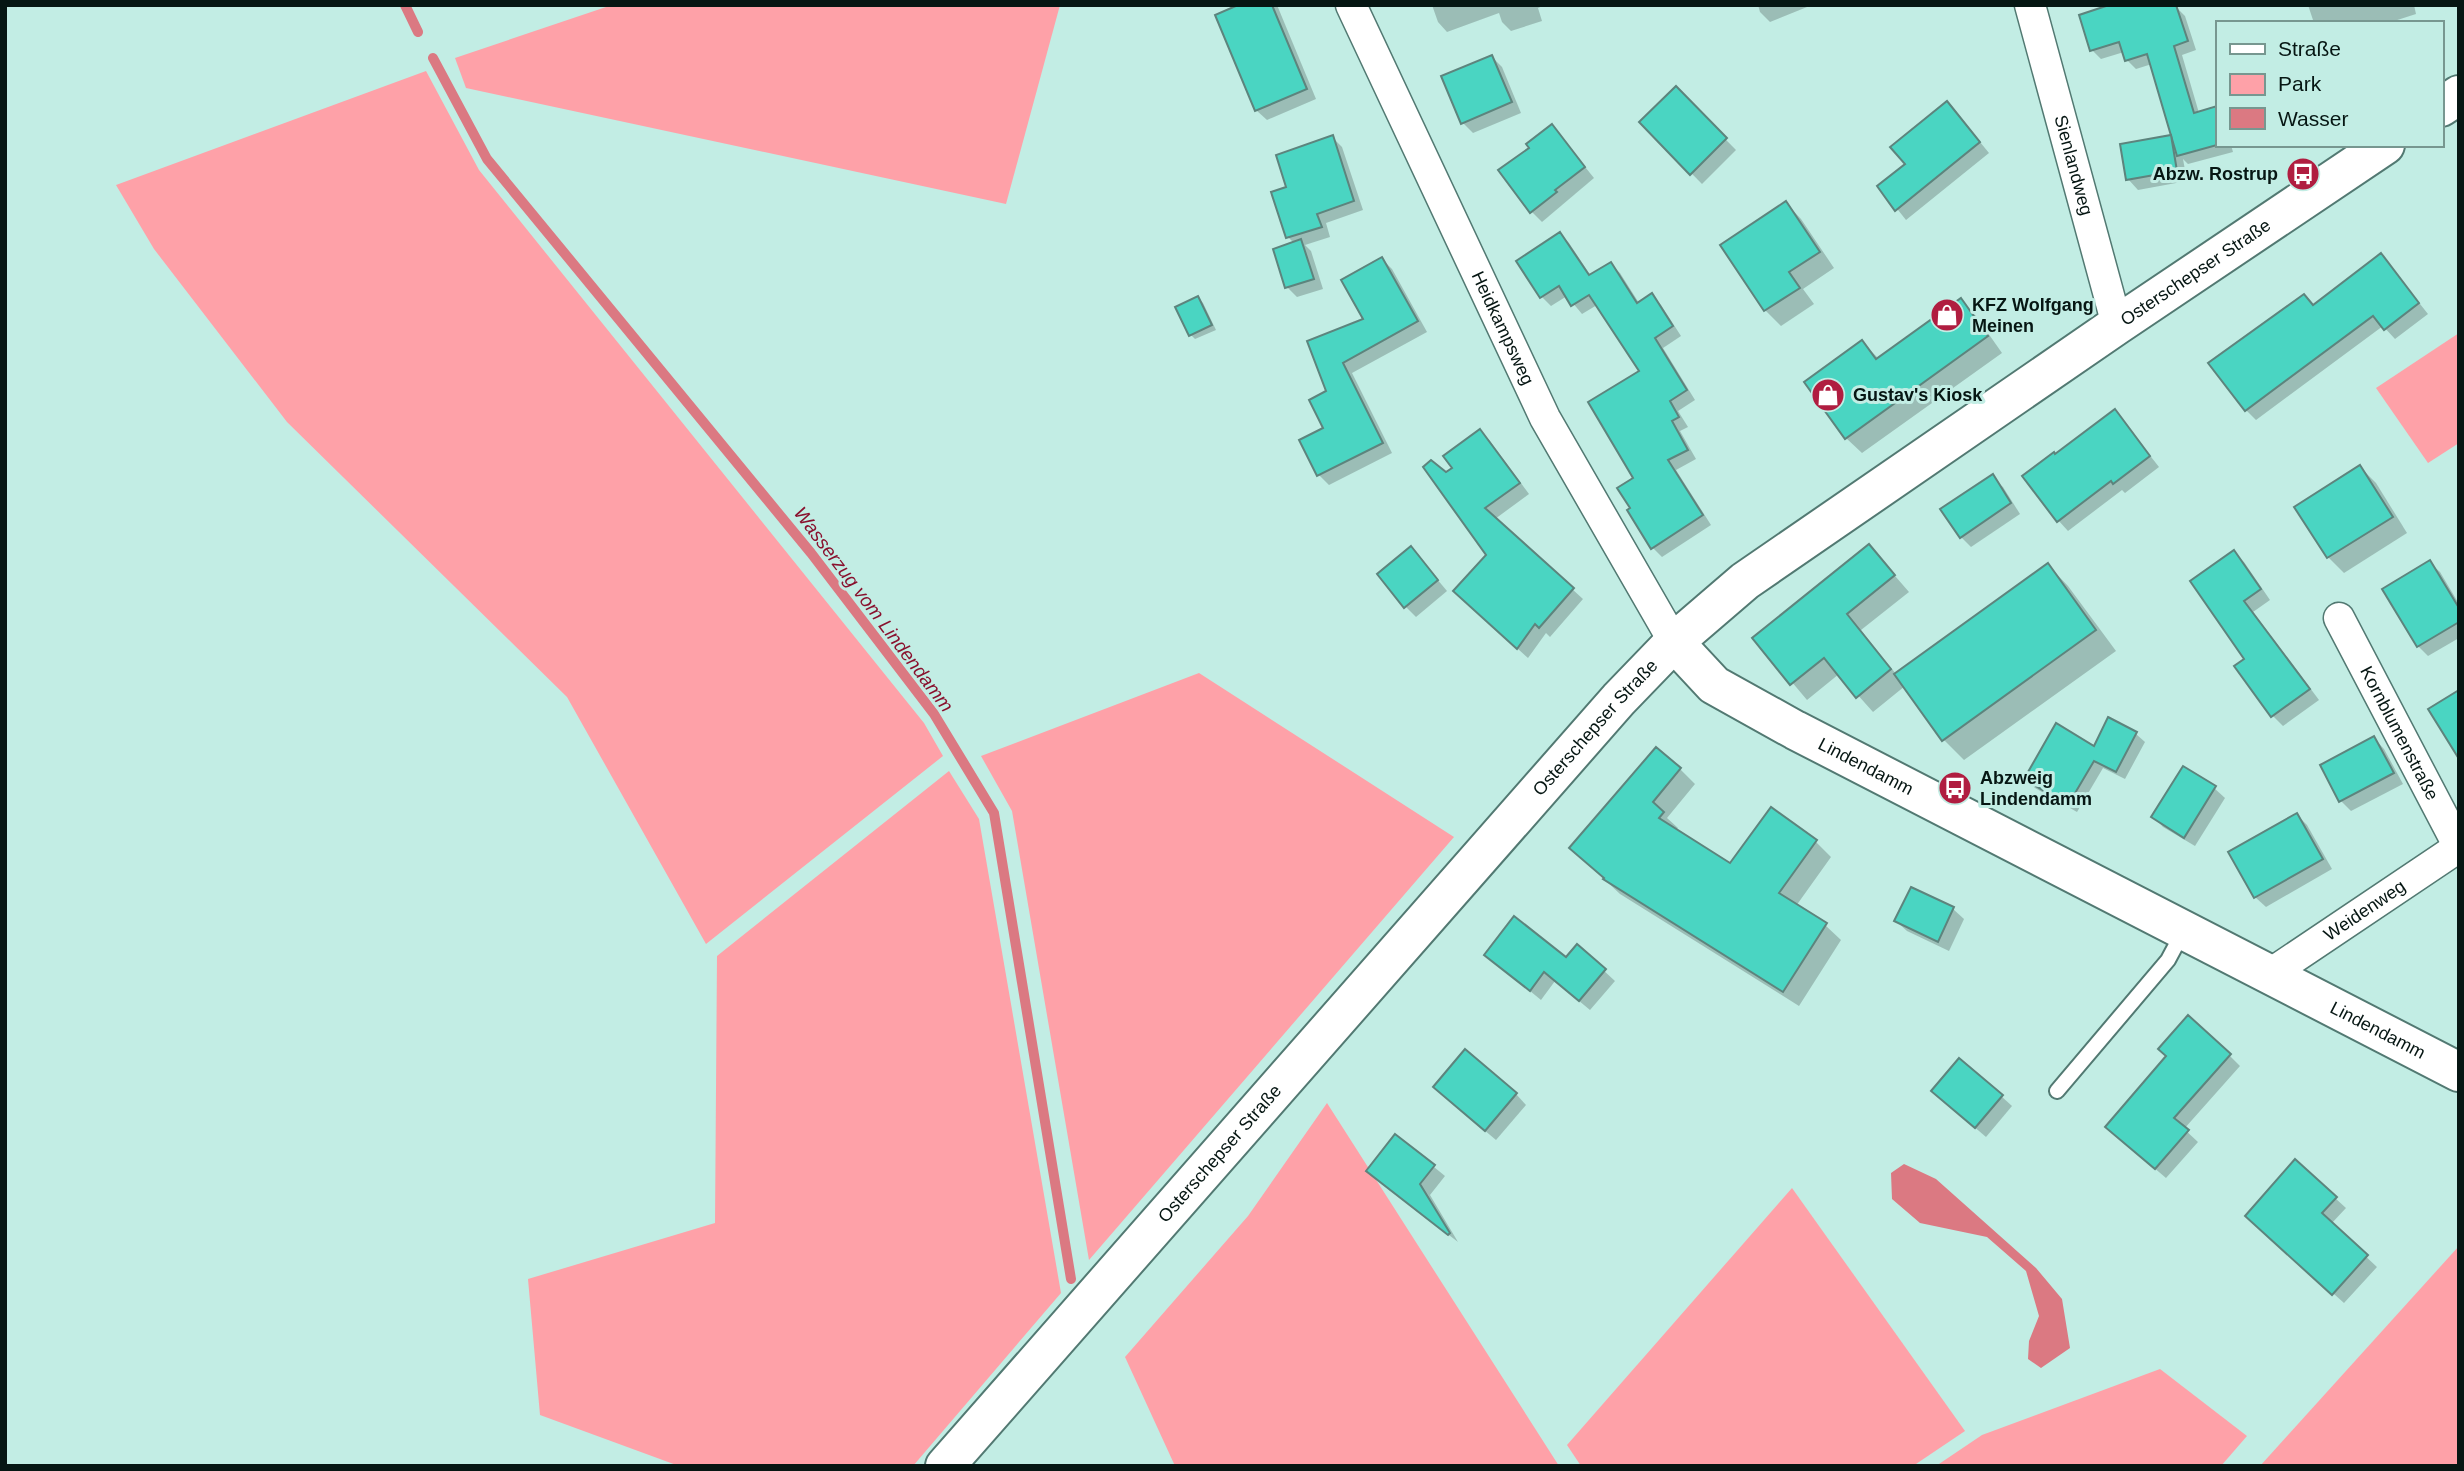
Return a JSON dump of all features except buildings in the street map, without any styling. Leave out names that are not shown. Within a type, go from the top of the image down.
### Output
[{"type":"main road","points":[[2443,106],[2459,95]]},
{"type":"main road","name":"Osterschepser Straße","points":[[944,1466],[1619,699],[1674,642],[1745,582],[2117,325],[2382,147]]},
{"type":"main road","name":"Lindendamm","points":[[1674,642],[1714,685],[1850,760],[1940,803],[2459,1072]]},
{"type":"street","name":"Heidkampsweg","points":[[1351,5],[1545,418],[1674,642]]},
{"type":"street","name":"Sienlandweg","points":[[2030,5],[2117,325]]},
{"type":"street","name":"Kornblumenstraße","points":[[2339,618],[2459,847]]},
{"type":"street","name":"Weidenweg","points":[[2270,974],[2459,847]]},
{"type":"lane","points":[[2057,1091],[2168,960],[2183,931]]},
{"type":"green space","points":[[612,5],[1060,5],[1006,204],[466,88],[455,58]]},
{"type":"green space","points":[[426,71],[479,170],[924,723],[943,756],[706,944],[567,697],[287,422],[154,249],[116,185]]},
{"type":"green space","points":[[2459,333],[2459,443],[2428,463],[2376,388]]},
{"type":"green space","points":[[1199,673],[1454,837],[1089,1260],[1012,811],[981,756]]},
{"type":"green space","points":[[949,771],[979,819],[1061,1293],[913,1466],[679,1466],[540,1415],[528,1279],[715,1223],[717,956]]},
{"type":"green space","points":[[1327,1103],[1559,1466],[1175,1466],[1125,1357],[1248,1216]]},
{"type":"green space","points":[[1792,1188],[1965,1431],[1913,1466],[1581,1466],[1567,1445]]},
{"type":"green space","points":[[2459,1246],[2459,1466],[2260,1466]]},
{"type":"green space","points":[[2160,1369],[2247,1436],[2221,1466],[1936,1466],[1982,1435]]},
{"type":"water","points":[[1904,1164],[1936,1179],[2036,1268],[2062,1299],[2070,1348],[2041,1368],[2028,1359],[2029,1341],[2039,1316],[2026,1271],[1987,1237],[1920,1223],[1892,1199],[1891,1173]]},
{"type":"waterway","name":"Wasserzug vom Lindendamm","points":[[405,5],[418,32]]},
{"type":"waterway","name":"Wasserzug vom Lindendamm","points":[[433,58],[487,159],[811,553],[934,714],[994,813],[1071,1279]]},
{"type":"place","name":"Abzw. Rostrup","points":[[2303,174]]},
{"type":"place","name":"KFZ Wolfgang Meinen","points":[[1947,315]]},
{"type":"place","name":"Gustav's Kiosk","points":[[1828,395]]},
{"type":"place","name":"Abzweig Lindendamm","points":[[1955,788]]}]
